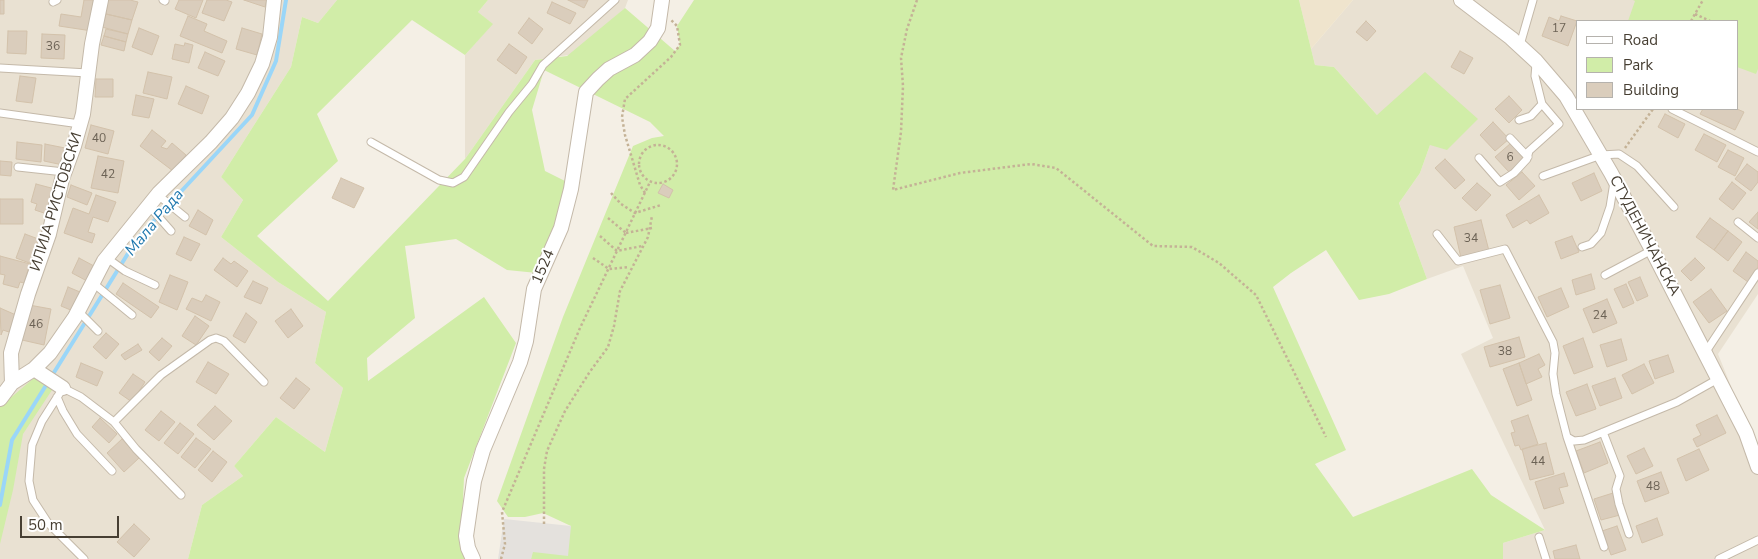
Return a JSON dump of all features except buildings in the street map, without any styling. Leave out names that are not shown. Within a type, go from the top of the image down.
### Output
[{"type":"street","name":"ИЛИЈА РИСТОВСКИ","points":[[12,383],[11,353],[28,294],[49,234],[64,172],[80,124],[100,0]]},
{"type":"street","points":[[0,399],[12,383],[34,369],[50,353],[80,314],[111,261],[157,204],[232,118],[248,93],[262,64],[270,37],[274,0]]},
{"type":"street","name":"СТУДЕНИЧАНСКА","points":[[1461,0],[1519,46],[1571,96]]},
{"type":"street","name":"1524","points":[[473,559],[468,548],[466,536],[474,481],[483,450],[520,362],[526,341],[534,289],[561,228],[571,189],[586,92],[609,69],[635,55],[650,41],[658,28],[662,5]]},
{"type":"street","name":"СТУДЕНИЧАНСКА","points":[[1578,110],[1718,378],[1756,456]]},
{"type":"street","points":[[34,369],[60,392]]},
{"type":"lane","points":[[371,142],[439,180],[454,183],[464,177],[543,66],[615,0]]},
{"type":"lane","points":[[1519,46],[1533,0]]},
{"type":"lane","points":[[1479,158],[1500,182],[1514,173],[1528,157],[1529,151],[1559,124],[1542,104],[1535,76],[1536,61]]},
{"type":"lane","points":[[0,68],[88,73]]},
{"type":"lane","points":[[1519,120],[1531,116],[1542,104]]},
{"type":"lane","points":[[1674,110],[1758,152]]},
{"type":"lane","points":[[0,113],[80,124]]},
{"type":"lane","points":[[1510,138],[1528,157]]},
{"type":"lane","points":[[1543,176],[1601,155],[1619,154],[1637,166],[1674,207]]},
{"type":"lane","points":[[18,167],[64,172]]},
{"type":"lane","points":[[1582,247],[1591,244],[1602,233],[1610,207],[1615,180]]},
{"type":"lane","points":[[157,204],[174,208],[185,217]]},
{"type":"lane","points":[[157,204],[162,220],[171,231]]},
{"type":"lane","points":[[1738,222],[1758,238]]},
{"type":"lane","points":[[1437,234],[1458,262],[1505,249],[1554,342],[1554,381],[1567,437],[1604,547]]},
{"type":"lane","points":[[1605,274],[1652,250]]},
{"type":"lane","points":[[111,261],[124,271],[155,285]]},
{"type":"lane","points":[[1705,353],[1758,273]]},
{"type":"lane","points":[[96,286],[132,315]]},
{"type":"lane","points":[[80,314],[98,331]]},
{"type":"lane","points":[[114,422],[161,375],[210,340],[216,338],[224,341],[264,382]]},
{"type":"lane","points":[[1567,437],[1574,441],[1584,440],[1677,402],[1718,378]]},
{"type":"lane","points":[[60,392],[81,397],[114,422],[136,449],[180,495]]},
{"type":"lane","points":[[60,392],[63,411],[77,434],[112,471]]},
{"type":"lane","points":[[60,392],[42,421],[32,445],[29,481],[33,500],[48,523],[84,559]]},
{"type":"lane","points":[[1603,432],[1620,476],[1616,489],[1629,534]]},
{"type":"lane","points":[[1539,537],[1546,559]]},
{"type":"lane","points":[[1719,559],[1758,540]]},
{"type":"path","points":[[917,0],[907,29],[901,58],[903,86],[901,132],[893,190],[960,173],[1032,164],[1056,168],[1153,246],[1192,247],[1219,263],[1256,295],[1326,437]]},
{"type":"path","points":[[1692,20],[1703,0]]},
{"type":"path","points":[[645,193],[640,185],[622,117],[625,99],[671,57],[680,45],[678,26],[662,5]]},
{"type":"path","points":[[1695,14],[1708,20]]},
{"type":"path","points":[[1619,154],[1631,141],[1652,110]]},
{"type":"path","points":[[662,145],[675,155],[677,164],[674,175],[663,182],[656,184],[650,182],[642,175],[639,169],[641,155],[652,146],[662,145]]},
{"type":"path","points":[[501,559],[505,544],[502,512],[580,328],[650,182]]},
{"type":"path","points":[[611,192],[621,204],[635,213],[661,205]]},
{"type":"path","points":[[544,524],[546,495],[544,470],[547,451],[566,411],[589,373],[608,347],[620,291],[648,237],[652,216]]},
{"type":"path","points":[[608,218],[625,233]]},
{"type":"path","points":[[625,233],[652,228]]},
{"type":"path","points":[[600,236],[617,251]]},
{"type":"path","points":[[617,251],[642,246]]},
{"type":"path","points":[[593,258],[609,269],[629,267]]},
{"type":"shaded area","points":[[0,0],[337,0],[318,23],[302,17],[291,67],[221,177],[243,200],[221,237],[278,282],[326,312],[315,363],[343,388],[325,452],[276,417],[234,466],[243,476],[202,505],[188,559],[0,559]]},
{"type":"shaded area","points":[[488,0],[628,0],[625,8],[575,54],[535,60],[465,159],[465,55],[492,24],[478,12]]},
{"type":"shaded area","points":[[1299,0],[1353,0],[1311,49]]},
{"type":"shaded area","points":[[1353,0],[1758,0],[1758,294],[1718,354],[1758,453],[1758,559],[1503,559],[1503,543],[1545,530],[1461,354],[1493,338],[1463,266],[1427,279],[1399,203],[1420,173],[1430,145],[1378,116],[1334,67],[1315,65],[1311,49]]},
{"type":"shaded area","points":[[504,519],[571,526],[568,556],[533,552],[531,559],[498,559]]},
{"type":"green space","points":[[337,0],[488,0],[478,12],[493,24],[465,55],[412,20],[317,114],[338,161],[257,236],[328,301],[465,159],[535,60],[567,56],[625,8],[675,51],[680,45],[677,26],[694,0],[1299,0],[1315,65],[1334,67],[1377,115],[1425,72],[1478,119],[1447,150],[1430,145],[1420,173],[1399,203],[1427,279],[1389,294],[1359,300],[1326,250],[1273,287],[1346,450],[1315,464],[1353,517],[1472,469],[1491,495],[1545,530],[1503,543],[1503,559],[531,559],[532,552],[571,526],[543,513],[525,517],[508,517],[497,501],[563,317],[633,146],[652,138],[664,136],[650,122],[544,70],[532,110],[545,171],[571,184],[537,273],[507,270],[456,239],[405,246],[415,318],[367,358],[368,381],[484,297],[516,343],[464,478],[461,544],[470,559],[188,559],[202,505],[243,476],[234,466],[276,417],[325,452],[343,388],[315,363],[326,312],[278,282],[221,237],[243,200],[221,177],[291,67],[302,17],[318,23]]},
{"type":"green space","points":[[1633,0],[1758,0],[1758,69],[1756,74],[1738,67],[1738,20],[1628,20],[1635,1]]},
{"type":"green space","points":[[35,377],[54,387],[23,434],[13,490],[0,544],[0,407]]},
{"type":"waterway","name":"Мала Рада","points":[[0,505],[12,440],[137,239],[252,115],[276,61],[286,0]]}]
